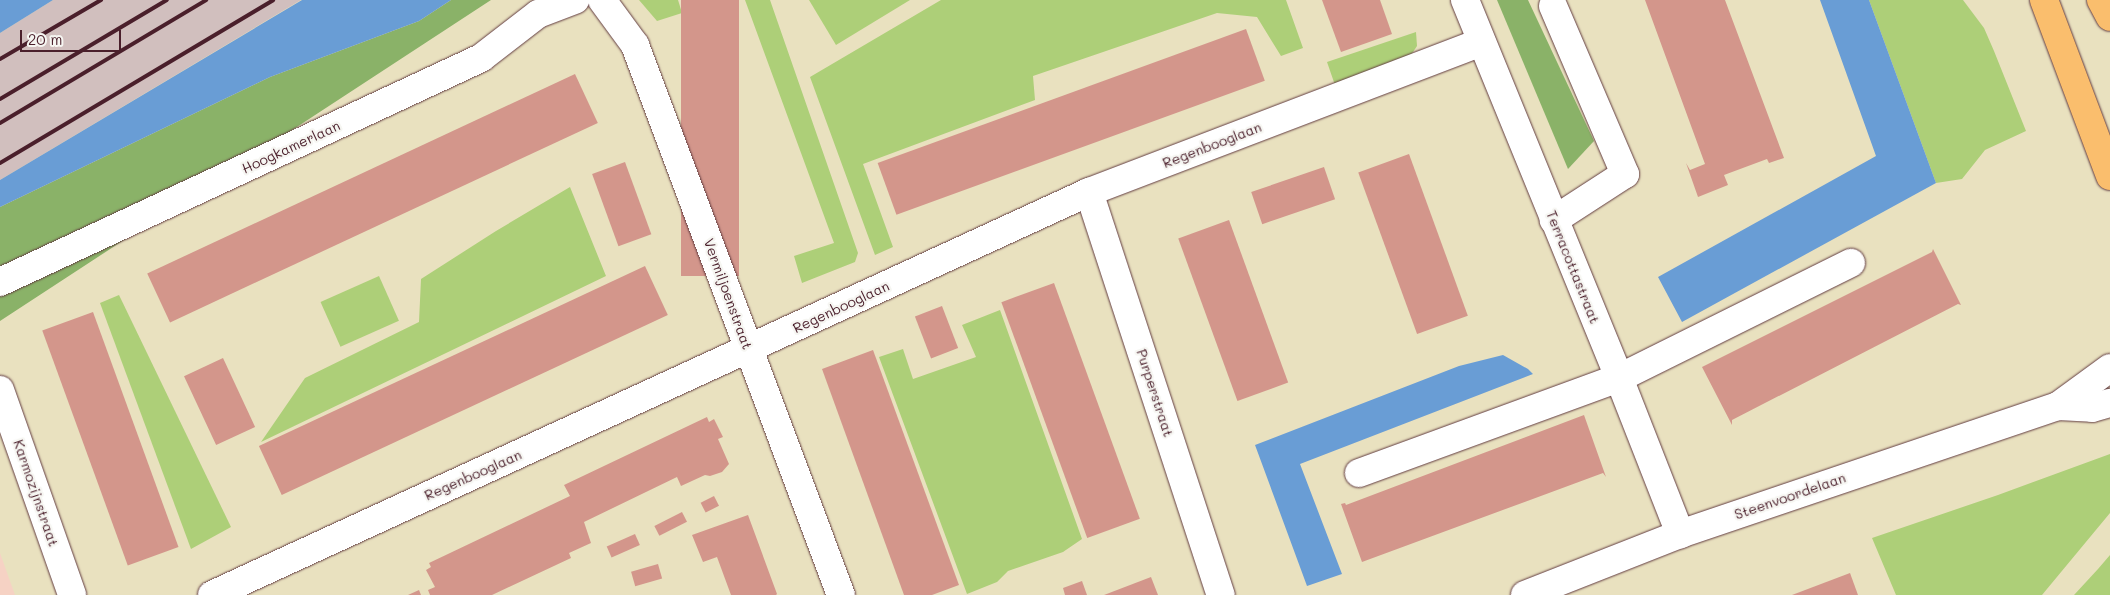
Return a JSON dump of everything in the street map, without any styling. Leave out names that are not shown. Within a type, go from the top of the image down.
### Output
[{"type":"main road","points":[[2044,0],[2110,176]]},
{"type":"main road","points":[[2101,0],[2110,17]]},
{"type":"street","name":"Hoogkamerlaan","points":[[0,282],[482,58],[538,14],[575,0]]},
{"type":"street","name":"Vermiljoenstraat","points":[[602,0],[635,45],[841,595]]},
{"type":"street","name":"Terracottastraat","points":[[1465,0],[1619,378],[1680,534]]},
{"type":"street","points":[[1553,6],[1624,174],[1554,220]]},
{"type":"street","name":"Regenbooglaan","points":[[212,595],[1090,192],[1481,42]]},
{"type":"street","name":"Purperstraat","points":[[1090,192],[1221,595]]},
{"type":"street","points":[[1359,473],[1619,378],[1851,263]]},
{"type":"street","name":"Steenvoordelaan","points":[[1542,592],[1680,534],[2058,406],[2110,368]]},
{"type":"street","name":"Karmozijnstraat","points":[[0,390],[72,595]]},
{"type":"street","name":"Steenvoordelaan","points":[[2058,406],[2092,408],[2110,403]]},
{"type":"shaded area","points":[[53,0],[301,0],[0,180],[0,33]]},
{"type":"shaded area","points":[[0,553],[15,595],[0,595]]},
{"type":"green space","points":[[451,0],[491,0],[0,321],[0,207],[270,77],[419,21]]},
{"type":"green space","points":[[639,0],[678,0],[682,13],[657,21]]},
{"type":"green space","points":[[745,0],[770,0],[858,253],[855,262],[802,283],[794,256],[834,243]]},
{"type":"green space","points":[[809,0],[910,0],[836,45]]},
{"type":"green space","points":[[941,0],[1286,0],[1303,48],[1281,56],[1257,17],[1217,13],[1033,76],[1035,100],[863,164],[893,247],[875,255],[810,77]]},
{"type":"green space","points":[[1497,0],[1528,0],[1594,141],[1568,169]]},
{"type":"green space","points":[[1869,0],[1963,0],[1984,28],[2026,131],[1985,150],[1962,179],[1936,183]]},
{"type":"green space","points":[[1416,32],[1417,46],[1409,58],[1336,88],[1327,62]]},
{"type":"green space","points":[[570,187],[606,276],[261,442],[305,378],[419,322],[421,279]]},
{"type":"green space","points":[[379,276],[399,321],[340,347],[321,302]]},
{"type":"green space","points":[[119,295],[231,527],[191,549],[100,303]]},
{"type":"green space","points":[[1000,310],[1082,539],[1063,552],[1008,571],[997,582],[967,594],[879,357],[903,349],[913,379],[976,357],[962,325]]},
{"type":"green space","points":[[2110,454],[2110,513],[2042,595],[1896,595],[1872,538]]},
{"type":"green space","points":[[2110,555],[2110,595],[2074,595],[2098,569]]},
{"type":"water","points":[[0,0],[53,0],[0,33]]},
{"type":"water","points":[[302,0],[451,0],[419,21],[270,77],[0,207],[0,180]]},
{"type":"water","points":[[1820,0],[1869,0],[1936,183],[1682,322],[1658,277],[1876,156]]},
{"type":"water","points":[[1503,355],[1528,369],[1533,374],[1300,464],[1342,574],[1307,586],[1255,445],[1459,366]]},
{"type":"building","points":[[681,0],[739,0],[739,276],[681,276]]},
{"type":"building","points":[[1322,0],[1380,0],[1392,34],[1341,52]]},
{"type":"building","points":[[1645,0],[1725,0],[1784,158],[1769,163],[1767,159],[1724,175],[1728,185],[1698,197],[1686,163],[1690,170],[1705,164]]},
{"type":"building","points":[[1246,29],[1265,81],[896,215],[878,163]]},
{"type":"building","points":[[575,74],[598,123],[170,322],[147,273]]},
{"type":"building","points":[[1409,154],[1468,316],[1417,334],[1358,172]]},
{"type":"building","points":[[625,162],[651,234],[618,246],[592,174]]},
{"type":"building","points":[[1324,167],[1335,199],[1262,224],[1251,192]]},
{"type":"building","points":[[1229,220],[1288,383],[1237,401],[1178,238]]},
{"type":"building","points":[[1933,249],[1961,305],[1958,304],[1732,420],[1732,425],[1702,367],[1932,252]]},
{"type":"building","points":[[645,266],[668,315],[282,495],[259,446]]},
{"type":"building","points":[[1054,283],[1140,519],[1087,538],[1001,302]]},
{"type":"building","points":[[942,306],[958,348],[931,358],[915,316]]},
{"type":"building","points":[[93,312],[179,547],[128,565],[42,330]]},
{"type":"building","points":[[873,350],[959,585],[932,595],[904,595],[822,369]]},
{"type":"building","points":[[223,358],[255,427],[216,445],[184,376]]},
{"type":"building","points":[[1584,415],[1606,477],[1603,473],[1362,562],[1341,504],[1345,503],[1346,505]]},
{"type":"building","points":[[707,417],[709,422],[714,419],[723,437],[718,439],[729,464],[722,472],[710,476],[705,475],[681,486],[677,477],[584,522],[591,543],[569,553],[571,558],[492,595],[430,595],[428,590],[435,587],[426,570],[431,567],[429,563],[570,496],[564,485]]},
{"type":"building","points":[[714,496],[719,506],[706,513],[701,503]]},
{"type":"building","points":[[682,512],[687,522],[659,536],[654,526]]},
{"type":"building","points":[[748,515],[776,595],[731,595],[717,557],[703,562],[692,535]]},
{"type":"building","points":[[635,534],[640,545],[612,558],[607,547]]},
{"type":"building","points":[[658,564],[662,578],[635,586],[631,572]]},
{"type":"building","points":[[1850,573],[1858,595],[1792,595]]},
{"type":"building","points":[[1151,577],[1158,595],[1104,595]]},
{"type":"building","points":[[1082,581],[1087,595],[1065,595],[1063,588]]},
{"type":"building","points":[[419,590],[421,595],[408,595]]},
{"type":"railway","points":[[0,59],[101,0]]},
{"type":"railway","points":[[0,99],[167,0]]},
{"type":"railway","points":[[0,123],[206,0]]},
{"type":"railway","points":[[0,163],[273,0]]}]
